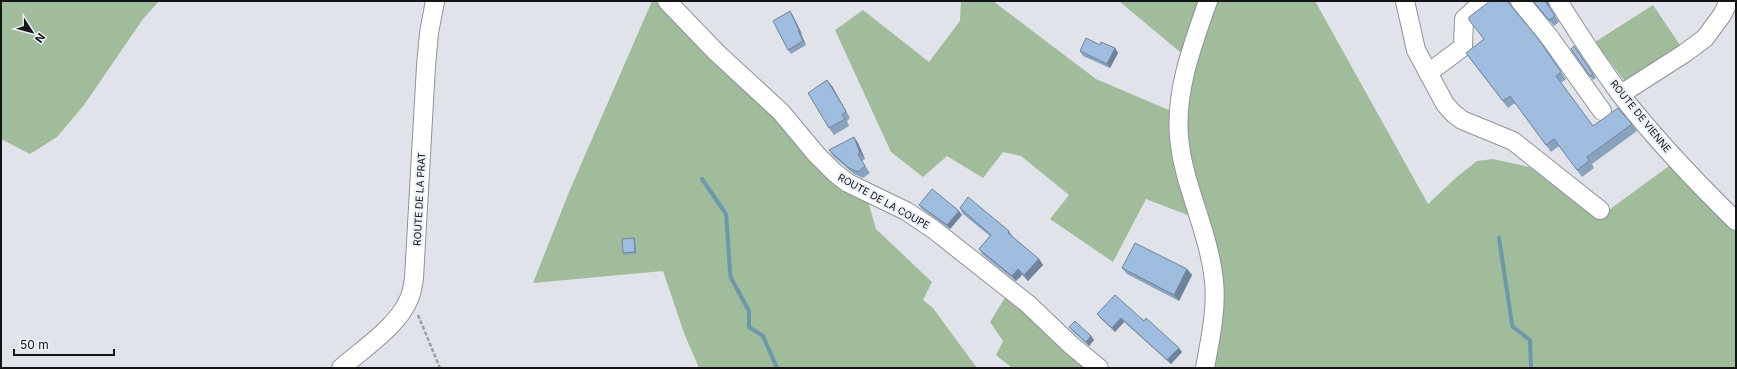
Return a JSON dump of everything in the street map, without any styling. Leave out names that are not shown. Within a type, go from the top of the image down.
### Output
[{"type":"street","name":"ROUTE DE LA PRAT","points":[[341,368],[389,327],[402,311],[409,299],[414,278],[426,66],[429,33],[435,1]]},
{"type":"street","name":"ROUTE DE LA COUPE","points":[[667,1],[716,52],[781,112],[816,154],[835,173],[848,183],[906,211],[933,228],[1028,304],[1065,340],[1099,368]]},
{"type":"street","points":[[1205,368],[1215,292],[1214,280],[1205,235],[1183,162],[1179,136],[1183,77],[1208,1]]},
{"type":"street","points":[[1405,1],[1416,50],[1446,104],[1454,114],[1462,120],[1513,141],[1600,210]]},
{"type":"street","points":[[1428,73],[1463,47],[1464,19],[1484,1]]},
{"type":"street","points":[[1520,1],[1550,38],[1602,111]]},
{"type":"street","name":"ROUTE DE VIENNE","points":[[1558,1],[1621,94],[1664,146],[1736,221]]},
{"type":"street","points":[[1621,94],[1685,53],[1705,38],[1722,15],[1729,1]]},
{"type":"path","points":[[409,299],[423,325],[440,368]]},
{"type":"green space","points":[[1,1],[159,1],[143,19],[84,105],[57,137],[30,154],[1,139]]},
{"type":"green space","points":[[652,1],[656,1],[775,116],[867,198],[876,229],[932,282],[923,300],[933,308],[977,368],[699,368],[684,333],[663,271],[533,283],[569,192]]},
{"type":"green space","points":[[961,1],[993,1],[1096,79],[1171,111],[1195,218],[1146,199],[1113,262],[1050,219],[1069,195],[1021,156],[1003,152],[983,178],[947,156],[923,177],[891,152],[835,30],[863,10],[929,62],[960,21]]},
{"type":"green space","points":[[1119,1],[1202,1],[1186,45],[1180,52]]},
{"type":"green space","points":[[1214,1],[1315,1],[1428,204],[1458,176],[1477,161],[1493,159],[1529,167],[1557,184],[1598,218],[1673,163],[1736,228],[1736,368],[1211,368],[1216,334],[1188,160],[1185,99]]},
{"type":"green space","points":[[1653,5],[1680,45],[1681,49],[1630,81],[1624,80],[1595,42]]},
{"type":"green space","points":[[1006,296],[1090,368],[1012,368],[996,355],[1003,341],[990,322]]},
{"type":"building","points":[[1490,1],[1507,1],[1537,37],[1561,72],[1556,76],[1593,126],[1618,108],[1632,124],[1587,157],[1589,161],[1577,170],[1554,139],[1546,145],[1510,96],[1503,101],[1466,53],[1484,39],[1469,20],[1469,17]]},
{"type":"building","points":[[1533,1],[1545,1],[1555,16],[1549,20]]},
{"type":"building","points":[[790,11],[803,41],[788,50],[773,21]]},
{"type":"building","points":[[1086,38],[1100,45],[1101,42],[1115,48],[1107,64],[1080,51]]},
{"type":"building","points":[[1574,46],[1593,74],[1590,76],[1571,49]]},
{"type":"building","points":[[827,80],[846,111],[842,115],[845,119],[829,128],[808,93]]},
{"type":"building","points":[[854,137],[860,153],[858,154],[865,166],[858,172],[849,168],[829,150]]},
{"type":"building","points":[[932,189],[959,211],[947,225],[919,205]]},
{"type":"building","points":[[968,197],[1009,231],[1008,233],[1039,259],[1024,275],[1018,269],[1012,276],[979,249],[991,235],[960,208]]},
{"type":"building","points":[[634,238],[635,252],[623,253],[622,239]]},
{"type":"building","points":[[1135,243],[1187,269],[1174,295],[1122,268]]},
{"type":"building","points":[[1115,295],[1144,321],[1146,318],[1179,348],[1167,360],[1121,318],[1112,328],[1097,314]]},
{"type":"building","points":[[1075,321],[1091,336],[1086,342],[1069,327]]},
{"type":"waterway","points":[[702,179],[726,214],[731,278],[749,311],[749,327],[763,336],[777,368]]},
{"type":"waterway","points":[[1499,238],[1512,324],[1513,327],[1530,340],[1531,368]]}]
